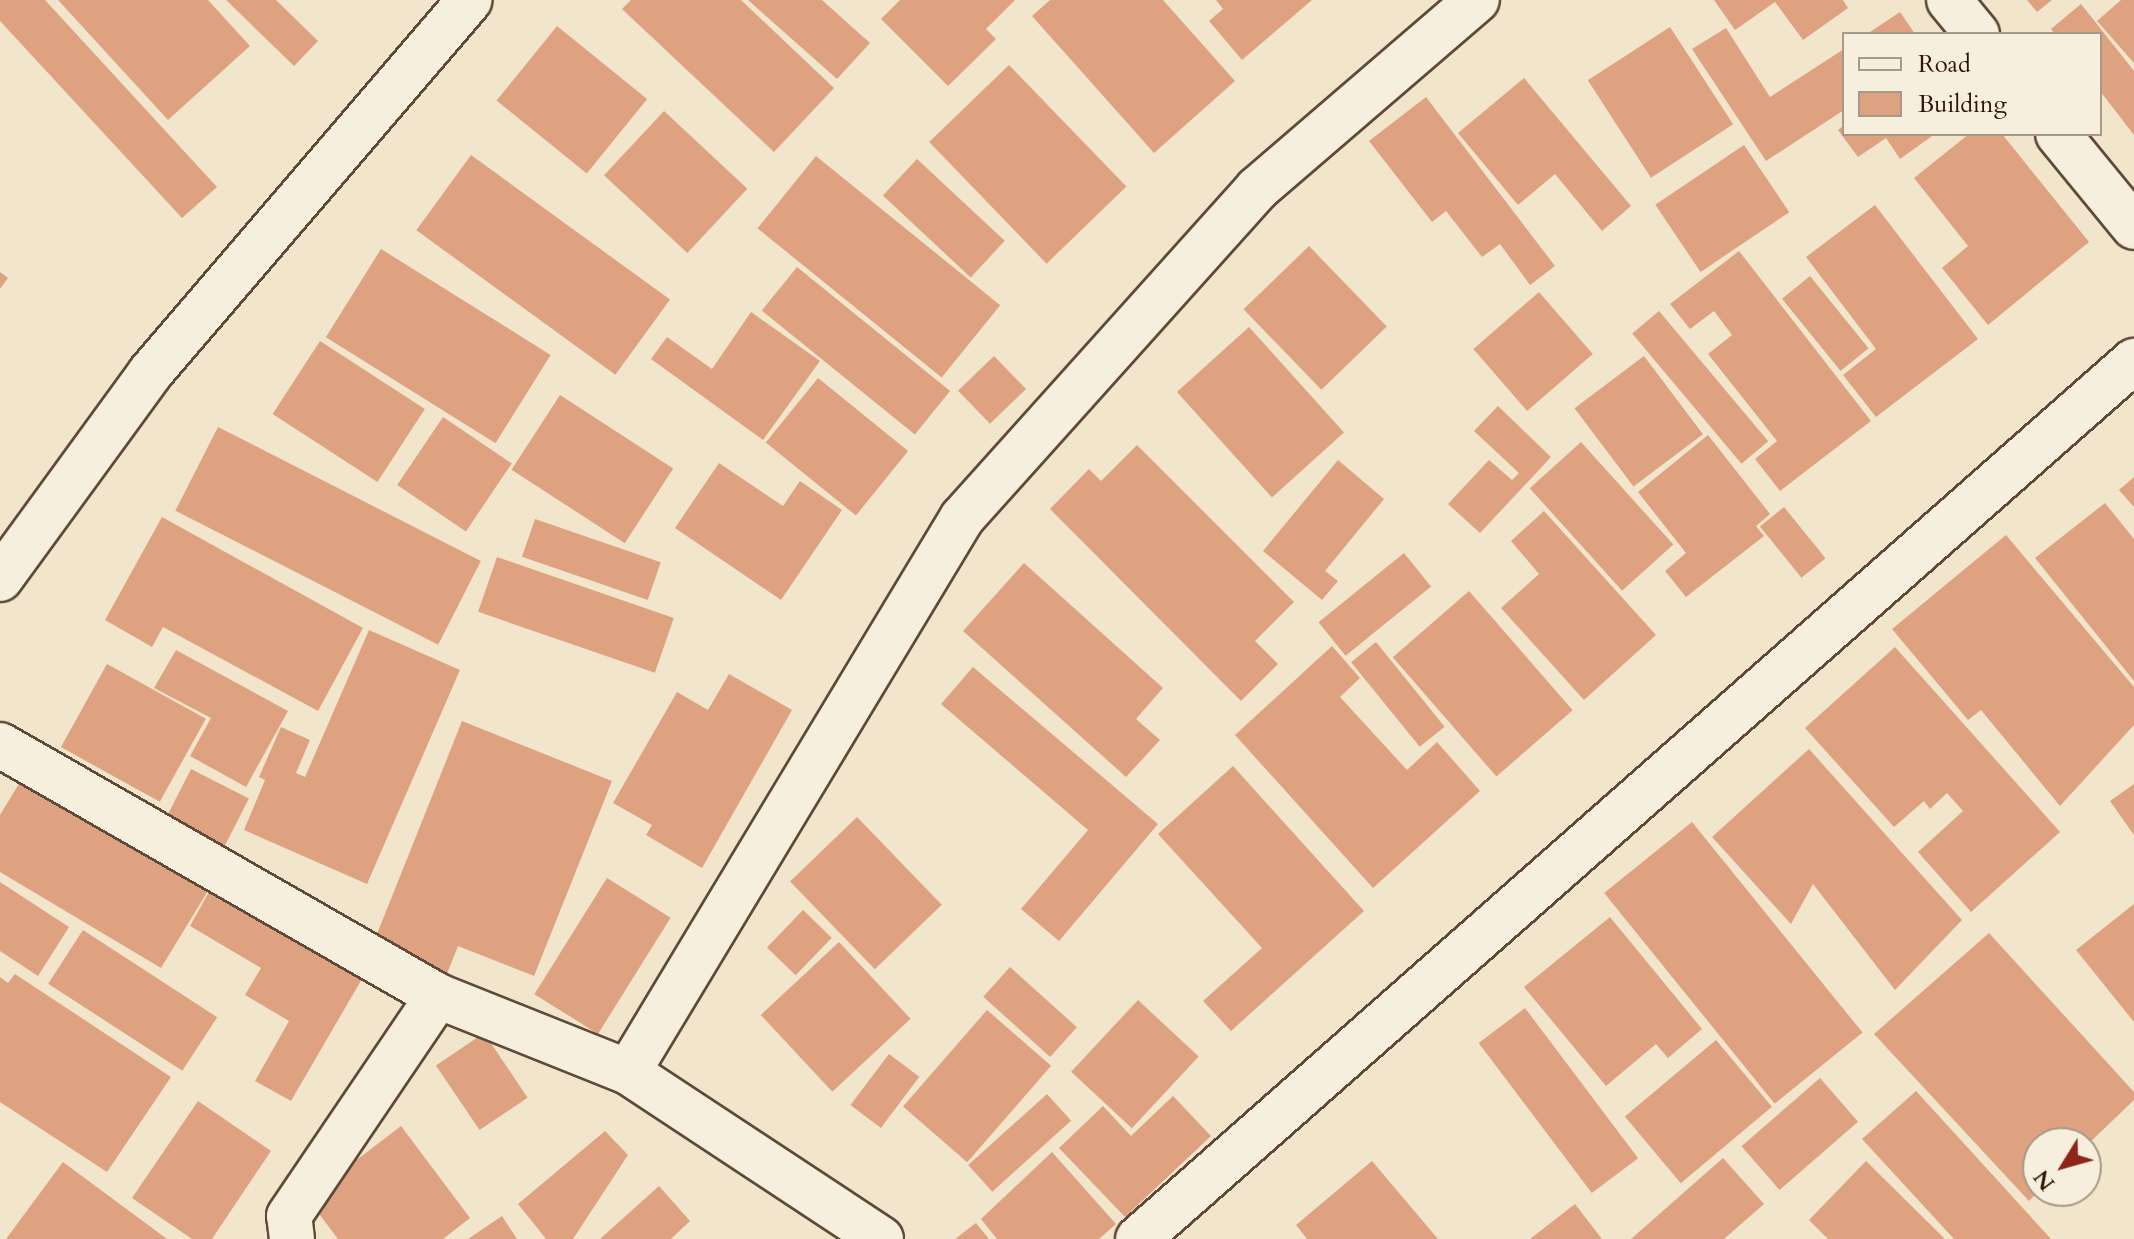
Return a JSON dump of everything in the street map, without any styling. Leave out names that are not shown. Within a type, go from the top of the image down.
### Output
[{"type":"street","points":[[0,579],[150,373],[470,0]]},
{"type":"street","points":[[628,1072],[962,518],[1257,189],[1477,0]]},
{"type":"street","points":[[1949,0],[1975,32]]},
{"type":"street","points":[[2060,136],[2134,227]]},
{"type":"street","points":[[1138,1239],[2134,361]]},
{"type":"street","points":[[0,745],[438,996],[628,1072],[881,1239]]},
{"type":"street","points":[[292,1239],[289,1216],[438,996]]},
{"type":"building","points":[[0,0],[45,0],[217,187],[182,218],[0,21]]},
{"type":"building","points":[[58,0],[208,0],[250,46],[168,120]]},
{"type":"building","points":[[226,0],[276,0],[318,41],[294,66]]},
{"type":"building","points":[[631,0],[741,0],[834,88],[774,152],[622,9]]},
{"type":"building","points":[[748,0],[822,0],[870,43],[837,79]]},
{"type":"building","points":[[900,0],[1015,0],[986,29],[996,39],[948,86],[881,19]]},
{"type":"building","points":[[1050,0],[1163,0],[1235,81],[1154,153],[1032,16]]},
{"type":"building","points":[[1216,0],[1312,0],[1242,60],[1209,21],[1223,9]]},
{"type":"building","points":[[1714,0],[1843,0],[1848,8],[1803,40],[1775,2],[1735,30]]},
{"type":"building","points":[[2027,0],[2052,0],[2037,12]]},
{"type":"building","points":[[2121,0],[2134,0],[2134,63],[2097,21]]},
{"type":"building","points":[[2081,4],[2134,71],[2134,135],[2102,94],[2102,32],[2053,32],[2051,29]]},
{"type":"building","points":[[1900,12],[1914,32],[1870,32]]},
{"type":"building","points":[[557,26],[647,99],[587,174],[497,101]]},
{"type":"building","points":[[1670,27],[1733,124],[1651,178],[1588,80]]},
{"type":"building","points":[[1726,28],[1770,97],[1842,50],[1842,111],[1766,161],[1692,49]]},
{"type":"building","points":[[1009,65],[1126,187],[1047,264],[929,142]]},
{"type":"building","points":[[1524,78],[1631,206],[1602,231],[1555,174],[1518,205],[1458,133]]},
{"type":"building","points":[[1426,97],[1555,266],[1530,285],[1500,244],[1482,257],[1446,211],[1432,222],[1369,141]]},
{"type":"building","points":[[664,111],[747,189],[687,253],[604,175]]},
{"type":"building","points":[[1842,136],[1932,136],[1900,159],[1886,138],[1858,157]]},
{"type":"building","points":[[1966,136],[2004,136],[2089,242],[1988,325],[1942,268],[1968,246],[1914,178]]},
{"type":"building","points":[[1744,145],[1789,212],[1701,272],[1655,205]]},
{"type":"building","points":[[471,155],[670,300],[615,375],[416,230]]},
{"type":"building","points":[[816,156],[1000,305],[942,377],[757,228]]},
{"type":"building","points":[[917,159],[1005,241],[971,277],[883,196]]},
{"type":"building","points":[[1875,205],[1978,339],[1876,417],[1843,375],[1876,349],[1806,257]]},
{"type":"building","points":[[1309,246],[1387,327],[1321,390],[1244,309]]},
{"type":"building","points":[[381,249],[551,355],[495,443],[326,337]]},
{"type":"building","points":[[1739,251],[1871,421],[1780,491],[1755,459],[1777,441],[1708,354],[1732,335],[1714,311],[1690,329],[1670,304]]},
{"type":"building","points":[[797,267],[950,391],[915,434],[762,311]]},
{"type":"building","points":[[0,272],[8,278],[0,289]]},
{"type":"building","points":[[1810,276],[1869,348],[1841,371],[1782,299]]},
{"type":"building","points":[[1539,292],[1593,354],[1527,411],[1473,349]]},
{"type":"building","points":[[1659,311],[1768,441],[1741,464],[1632,333]]},
{"type":"building","points":[[751,312],[820,361],[763,440],[651,359],[667,337],[712,369]]},
{"type":"building","points":[[1249,327],[1344,433],[1272,497],[1177,392]]},
{"type":"building","points":[[320,341],[425,409],[377,482],[273,414]]},
{"type":"building","points":[[994,356],[1026,389],[990,424],[958,391]]},
{"type":"building","points":[[1644,356],[1703,434],[1633,487],[1575,408]]},
{"type":"building","points":[[818,378],[908,451],[856,516],[766,443]]},
{"type":"building","points":[[560,395],[673,469],[625,543],[512,470]]},
{"type":"building","points":[[1498,406],[1551,457],[1480,533],[1448,504],[1489,460],[1512,480],[1519,473],[1474,431]]},
{"type":"building","points":[[443,417],[512,463],[466,531],[397,485]]},
{"type":"building","points":[[218,427],[481,561],[438,645],[175,511]]},
{"type":"building","points":[[1708,435],[1770,514],[1756,526],[1764,536],[1686,597],[1665,571],[1686,553],[1638,492]]},
{"type":"building","points":[[1581,442],[1673,545],[1622,591],[1530,488]]},
{"type":"building","points":[[1137,445],[1294,602],[1255,641],[1278,664],[1241,701],[1050,509],[1089,469],[1101,481]]},
{"type":"building","points":[[1338,460],[1384,499],[1325,571],[1338,581],[1322,600],[1263,551]]},
{"type":"building","points":[[719,463],[783,506],[800,481],[842,510],[781,600],[675,528]]},
{"type":"building","points":[[2134,477],[2134,507],[2119,490]]},
{"type":"building","points":[[2105,503],[2134,539],[2134,681],[2035,558]]},
{"type":"building","points":[[1784,507],[1826,558],[1801,578],[1760,527]]},
{"type":"building","points":[[1544,511],[1656,635],[1584,700],[1501,608],[1539,574],[1511,541]]},
{"type":"building","points":[[162,517],[363,628],[318,711],[163,627],[152,647],[105,620]]},
{"type":"building","points":[[535,519],[661,562],[648,600],[522,557]]},
{"type":"building","points":[[2006,535],[2134,687],[2134,725],[2060,806],[1981,710],[1968,720],[1892,629]]},
{"type":"building","points":[[1404,553],[1431,586],[1346,656],[1319,622]]},
{"type":"building","points":[[497,557],[674,618],[655,673],[478,612]]},
{"type":"building","points":[[1024,563],[1163,688],[1136,719],[1160,740],[1126,777],[963,631]]},
{"type":"building","points":[[1469,591],[1573,710],[1496,777],[1393,657]]},
{"type":"building","points":[[369,630],[460,670],[367,884],[244,830],[265,780],[259,777],[281,727],[310,740],[296,773],[305,777]]},
{"type":"building","points":[[1376,642],[1445,727],[1420,747],[1351,662]]},
{"type":"building","points":[[1332,646],[1360,678],[1340,697],[1407,770],[1437,742],[1480,791],[1373,888],[1235,735]]},
{"type":"building","points":[[1895,647],[2060,832],[1971,912],[1918,852],[1963,811],[1947,793],[1930,809],[1924,801],[1894,827],[1805,728]]},
{"type":"building","points":[[176,650],[288,711],[246,787],[190,756],[211,718],[154,688]]},
{"type":"building","points":[[107,664],[206,719],[160,802],[61,747]]},
{"type":"building","points":[[973,667],[1158,824],[1059,941],[1021,909],[1088,830],[941,704]]},
{"type":"building","points":[[729,674],[792,710],[702,868],[646,835],[652,825],[613,803],[677,692],[708,710]]},
{"type":"building","points":[[462,721],[612,781],[534,976],[458,946],[447,974],[373,944]]},
{"type":"building","points":[[1809,749],[1962,920],[1895,990],[1813,884],[1791,924],[1712,837]]},
{"type":"building","points":[[31,764],[217,876],[161,968],[0,872],[0,815]]},
{"type":"building","points":[[1233,766],[1364,911],[1231,1031],[1203,1001],[1262,948],[1158,834]]},
{"type":"building","points":[[191,769],[249,799],[222,852],[164,822]]},
{"type":"building","points":[[2134,784],[2134,835],[2110,801]]},
{"type":"building","points":[[857,817],[942,905],[875,969],[790,882]]},
{"type":"building","points":[[1692,822],[1863,1033],[1775,1104],[1604,893]]},
{"type":"building","points":[[607,878],[671,918],[598,1034],[534,994]]},
{"type":"building","points":[[0,882],[69,927],[38,976],[0,951]]},
{"type":"building","points":[[214,883],[366,972],[291,1101],[255,1081],[289,1021],[245,995],[261,968],[190,926]]},
{"type":"building","points":[[2134,904],[2134,1022],[2076,950]]},
{"type":"building","points":[[803,910],[832,938],[796,975],[767,947]]},
{"type":"building","points":[[1610,917],[1702,1029],[1668,1058],[1656,1044],[1606,1086],[1524,987]]},
{"type":"building","points":[[83,930],[217,1017],[182,1071],[48,984]]},
{"type":"building","points":[[1989,933],[2134,1092],[2134,1100],[2102,1131],[2102,1127],[2022,1127],[2022,1193],[1874,1034]]},
{"type":"building","points":[[839,942],[911,1019],[832,1092],[761,1015]]},
{"type":"building","points":[[1010,967],[1077,1027],[1050,1057],[983,997]]},
{"type":"building","points":[[15,974],[171,1077],[107,1172],[0,1102],[0,977],[8,983]]},
{"type":"building","points":[[1138,1000],[1199,1057],[1132,1128],[1071,1072]]},
{"type":"building","points":[[1525,1008],[1638,1158],[1592,1193],[1479,1043]]},
{"type":"building","points":[[987,1010],[1051,1066],[967,1162],[903,1107]]},
{"type":"building","points":[[484,1033],[528,1098],[480,1130],[436,1065]]},
{"type":"building","points":[[1716,1040],[1772,1107],[1681,1183],[1625,1116]]},
{"type":"building","points":[[889,1054],[919,1077],[881,1128],[850,1105]]},
{"type":"building","points":[[1820,1078],[1858,1122],[1780,1190],[1742,1146]]},
{"type":"building","points":[[1916,1091],[2051,1239],[1954,1239],[1862,1139]]},
{"type":"building","points":[[1047,1094],[1071,1121],[992,1192],[968,1165]]},
{"type":"building","points":[[1173,1096],[1211,1136],[1125,1217],[1059,1148],[1103,1106],[1131,1136]]},
{"type":"building","points":[[198,1101],[271,1151],[212,1239],[192,1239],[132,1198]]},
{"type":"building","points":[[401,1126],[470,1218],[443,1239],[338,1239],[307,1198]]},
{"type":"building","points":[[605,1131],[628,1155],[573,1239],[546,1239],[518,1204]]},
{"type":"building","points":[[1052,1152],[1116,1224],[1099,1239],[997,1239],[981,1219]]},
{"type":"building","points":[[1723,1158],[1764,1204],[1724,1239],[1631,1239]]},
{"type":"building","points":[[1372,1161],[1438,1239],[1307,1239],[1296,1225]]},
{"type":"building","points":[[1866,1161],[1945,1239],[1828,1239],[1809,1220]]},
{"type":"building","points":[[63,1162],[167,1239],[6,1239]]},
{"type":"building","points":[[659,1186],[690,1221],[671,1239],[600,1239]]},
{"type":"building","points":[[1575,1204],[1602,1239],[1530,1239]]},
{"type":"building","points":[[502,1216],[517,1239],[468,1239]]},
{"type":"building","points":[[976,1223],[989,1239],[955,1239]]}]
